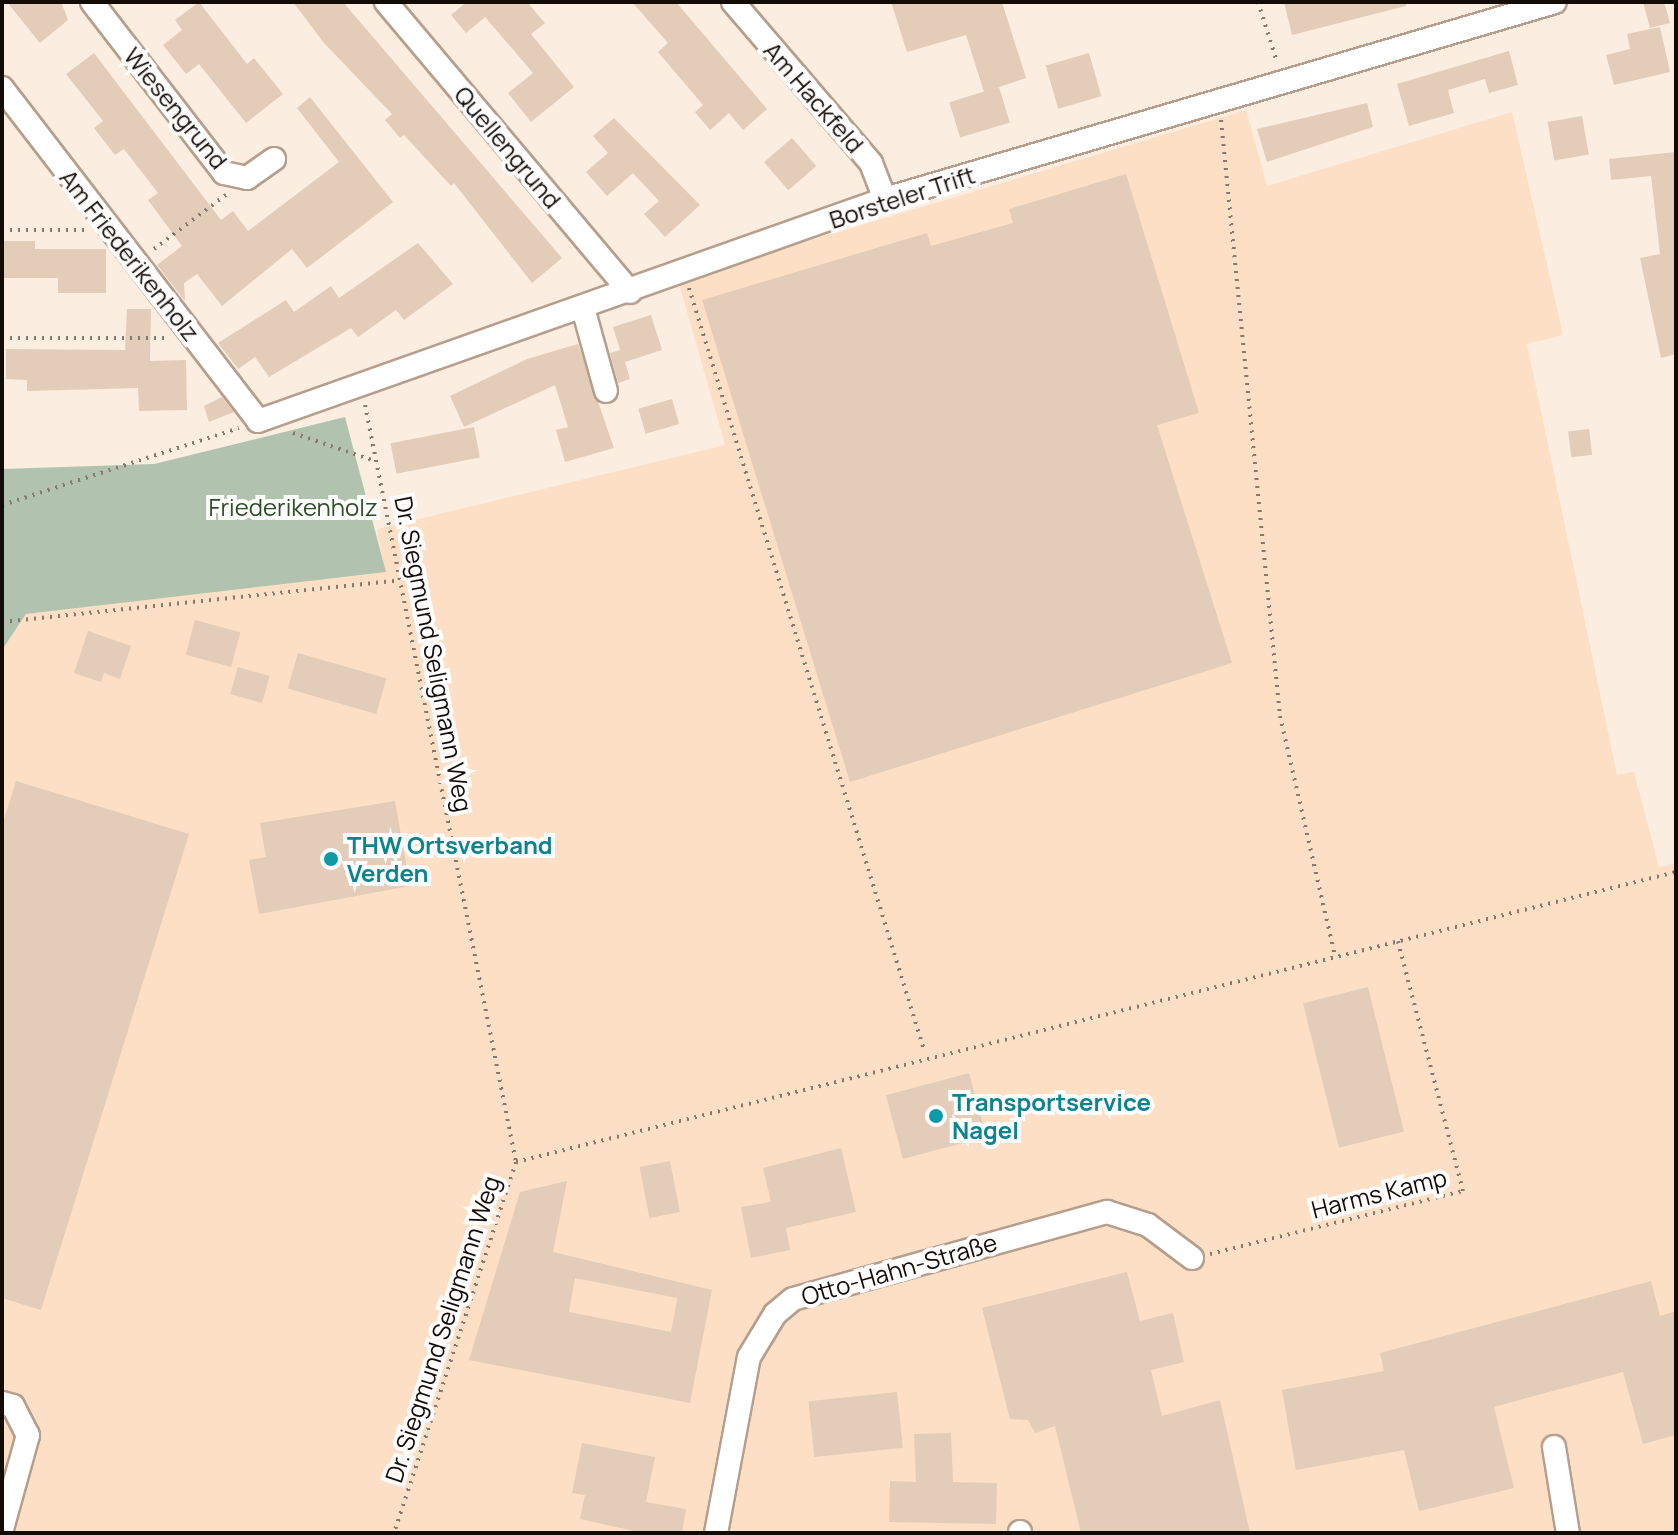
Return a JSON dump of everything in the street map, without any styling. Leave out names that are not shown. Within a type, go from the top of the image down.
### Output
[{"type":"street","name":"Wiesengrund","points":[[92,2],[224,173],[247,178],[274,159]]},
{"type":"street","name":"Quellengrund","points":[[386,2],[630,292]]},
{"type":"street","name":"Am Hackfeld","points":[[733,2],[871,163],[885,199]]},
{"type":"street","name":"Borsteler Trift","points":[[258,421],[685,273],[885,199],[1219,104],[1555,2]]},
{"type":"street","name":"Am Friederikenholz","points":[[2,88],[258,421]]},
{"type":"street","points":[[583,308],[606,391]]},
{"type":"street","name":"Otto-Hahn-Straße","points":[[716,1533],[749,1357],[775,1314],[793,1299],[1107,1212],[1148,1225],[1192,1258]]},
{"type":"street","points":[[2,1403],[13,1406],[28,1435],[2,1529]]},
{"type":"street","points":[[1554,1447],[1568,1533]]},
{"type":"path","points":[[1258,2],[1283,84]]},
{"type":"path","points":[[1219,104],[1280,716],[1335,956]]},
{"type":"path","points":[[136,263],[247,178]]},
{"type":"path","points":[[2,230],[111,231]]},
{"type":"path","points":[[685,273],[924,1050]]},
{"type":"path","points":[[2,338],[194,338]]},
{"type":"path","name":"Dr. Siegmund Seligmann Weg","points":[[361,383],[516,1162],[394,1533]]},
{"type":"path","points":[[2,505],[258,421],[377,461]]},
{"type":"path","points":[[2,622],[400,580]]},
{"type":"path","points":[[516,1162],[1676,872]]},
{"type":"path","name":"Harms Kamp","points":[[1192,1258],[1463,1191],[1398,941]]},
{"type":"shaded area","points":[[1246,110],[1267,186],[1512,112],[1563,335],[1527,344],[1617,775],[1634,772],[1659,867],[1676,863],[1676,1533],[2,1533],[2,650],[26,614],[385,572],[377,529],[725,445],[678,280]]},
{"type":"green space","name":"Friederikenholz","points":[[345,417],[386,572],[26,614],[2,650],[2,469],[154,464]]},
{"type":"building","points":[[7,2],[61,2],[68,20],[40,43]]},
{"type":"building","points":[[199,2],[247,64],[254,58],[283,94],[246,123],[199,64],[186,74],[163,45],[182,30],[175,20]]},
{"type":"building","points":[[293,2],[343,2],[562,258],[532,283],[454,183],[451,186],[404,135],[400,138],[385,120],[392,114],[324,43]]},
{"type":"building","points":[[467,2],[527,2],[545,23],[531,34],[574,87],[531,122],[508,93],[533,73],[485,17],[466,33],[451,15]]},
{"type":"building","points":[[632,2],[676,2],[767,109],[743,130],[729,113],[710,130],[695,112],[703,105],[658,52],[668,43]]},
{"type":"building","points":[[891,2],[1002,2],[1026,78],[984,92],[966,35],[907,52]]},
{"type":"building","points":[[1284,2],[1406,2],[1406,6],[1292,35]]},
{"type":"building","points":[[1643,2],[1664,2],[1670,23],[1650,28]]},
{"type":"building","points":[[1660,27],[1670,72],[1614,85],[1606,55],[1630,49],[1627,34]]},
{"type":"building","points":[[1509,51],[1518,85],[1489,93],[1485,79],[1448,90],[1454,113],[1409,126],[1397,84]]},
{"type":"building","points":[[94,53],[221,220],[233,211],[248,231],[339,162],[297,108],[310,97],[393,202],[307,268],[292,249],[222,306],[197,274],[184,283],[185,301],[157,265],[182,246],[148,200],[158,193],[124,149],[115,155],[94,128],[103,121],[66,74]]},
{"type":"building","points":[[1089,53],[1101,96],[1058,109],[1046,65]]},
{"type":"building","points":[[999,87],[1010,122],[960,138],[949,102]]},
{"type":"building","points":[[1367,103],[1373,127],[1267,162],[1257,129]]},
{"type":"building","points":[[1582,116],[1589,154],[1554,160],[1548,122]]},
{"type":"building","points":[[614,118],[700,205],[665,237],[644,214],[659,201],[633,173],[607,196],[586,172],[608,153],[593,136]]},
{"type":"building","points":[[792,138],[816,166],[788,190],[764,162]]},
{"type":"building","points":[[1676,152],[1676,354],[1661,358],[1640,258],[1660,254],[1651,176],[1611,180],[1609,159]]},
{"type":"building","points":[[1126,174],[1199,413],[1157,425],[1232,663],[850,782],[702,300],[927,233],[931,246],[1013,223],[1009,209]]},
{"type":"building","points":[[2,241],[35,241],[35,249],[106,249],[106,293],[58,293],[58,278],[2,278]]},
{"type":"building","points":[[418,243],[453,284],[404,320],[396,310],[358,337],[351,328],[269,377],[255,357],[238,369],[218,343],[286,300],[294,312],[331,286],[339,298]]},
{"type":"building","points":[[127,309],[151,309],[150,361],[186,360],[187,410],[139,411],[138,388],[27,391],[27,380],[6,379],[6,349],[125,350]]},
{"type":"building","points":[[651,315],[662,350],[625,362],[630,379],[618,383],[610,353],[620,350],[613,327]]},
{"type":"building","points":[[578,344],[614,448],[565,462],[556,430],[568,427],[555,385],[464,427],[450,396],[527,359]]},
{"type":"building","points":[[222,397],[234,412],[209,422],[204,406]]},
{"type":"building","points":[[672,399],[679,424],[646,434],[638,409]]},
{"type":"building","points":[[474,427],[480,457],[396,474],[391,443]]},
{"type":"building","points":[[1589,429],[1592,455],[1571,457],[1568,432]]},
{"type":"building","points":[[195,620],[240,632],[231,667],[186,655]]},
{"type":"building","points":[[88,631],[131,646],[120,679],[104,673],[101,682],[74,673]]},
{"type":"building","points":[[298,653],[386,678],[376,714],[288,689]]},
{"type":"building","points":[[238,667],[270,676],[262,703],[230,694]]},
{"type":"building","points":[[16,781],[189,834],[41,1310],[2,1298],[2,826]]},
{"type":"building","name":"THW Ortsverband Verden","points":[[395,801],[410,886],[259,914],[249,860],[266,857],[260,823]]},
{"type":"building","points":[[1368,987],[1404,1132],[1339,1148],[1303,1003]]},
{"type":"building","name":"Transportservice Nagel","points":[[969,1073],[986,1137],[903,1159],[886,1095]]},
{"type":"building","points":[[841,1148],[856,1212],[786,1228],[790,1250],[751,1258],[741,1207],[771,1202],[763,1168]]},
{"type":"building","points":[[670,1161],[680,1212],[649,1218],[640,1167]]},
{"type":"building","points":[[567,1181],[553,1252],[712,1290],[690,1403],[469,1360],[520,1192]],"holes":[[[575,1278],[677,1298],[679,1289],[671,1332],[569,1312]]]},
{"type":"building","points":[[1127,1272],[1140,1321],[1173,1313],[1184,1362],[1151,1370],[1162,1416],[1220,1400],[1250,1533],[1081,1533],[1055,1426],[1035,1433],[1028,1420],[1010,1419],[982,1308]]},
{"type":"building","points":[[1651,1281],[1660,1316],[1676,1311],[1676,1435],[1643,1444],[1623,1372],[1494,1407],[1514,1488],[1419,1511],[1404,1450],[1296,1470],[1282,1390],[1384,1371],[1380,1353]]},
{"type":"building","points":[[897,1392],[903,1448],[814,1457],[808,1401]]},
{"type":"building","points":[[951,1433],[953,1482],[997,1483],[996,1524],[889,1522],[890,1481],[916,1482],[914,1434]]},
{"type":"building","points":[[582,1443],[655,1457],[646,1502],[686,1509],[682,1533],[643,1533],[580,1519],[585,1495],[572,1493]]},
{"type":"place","name":"THW Ortsverband Verden","points":[[331,859]]},
{"type":"place","name":"Transportservice Nagel","points":[[936,1116]]}]
